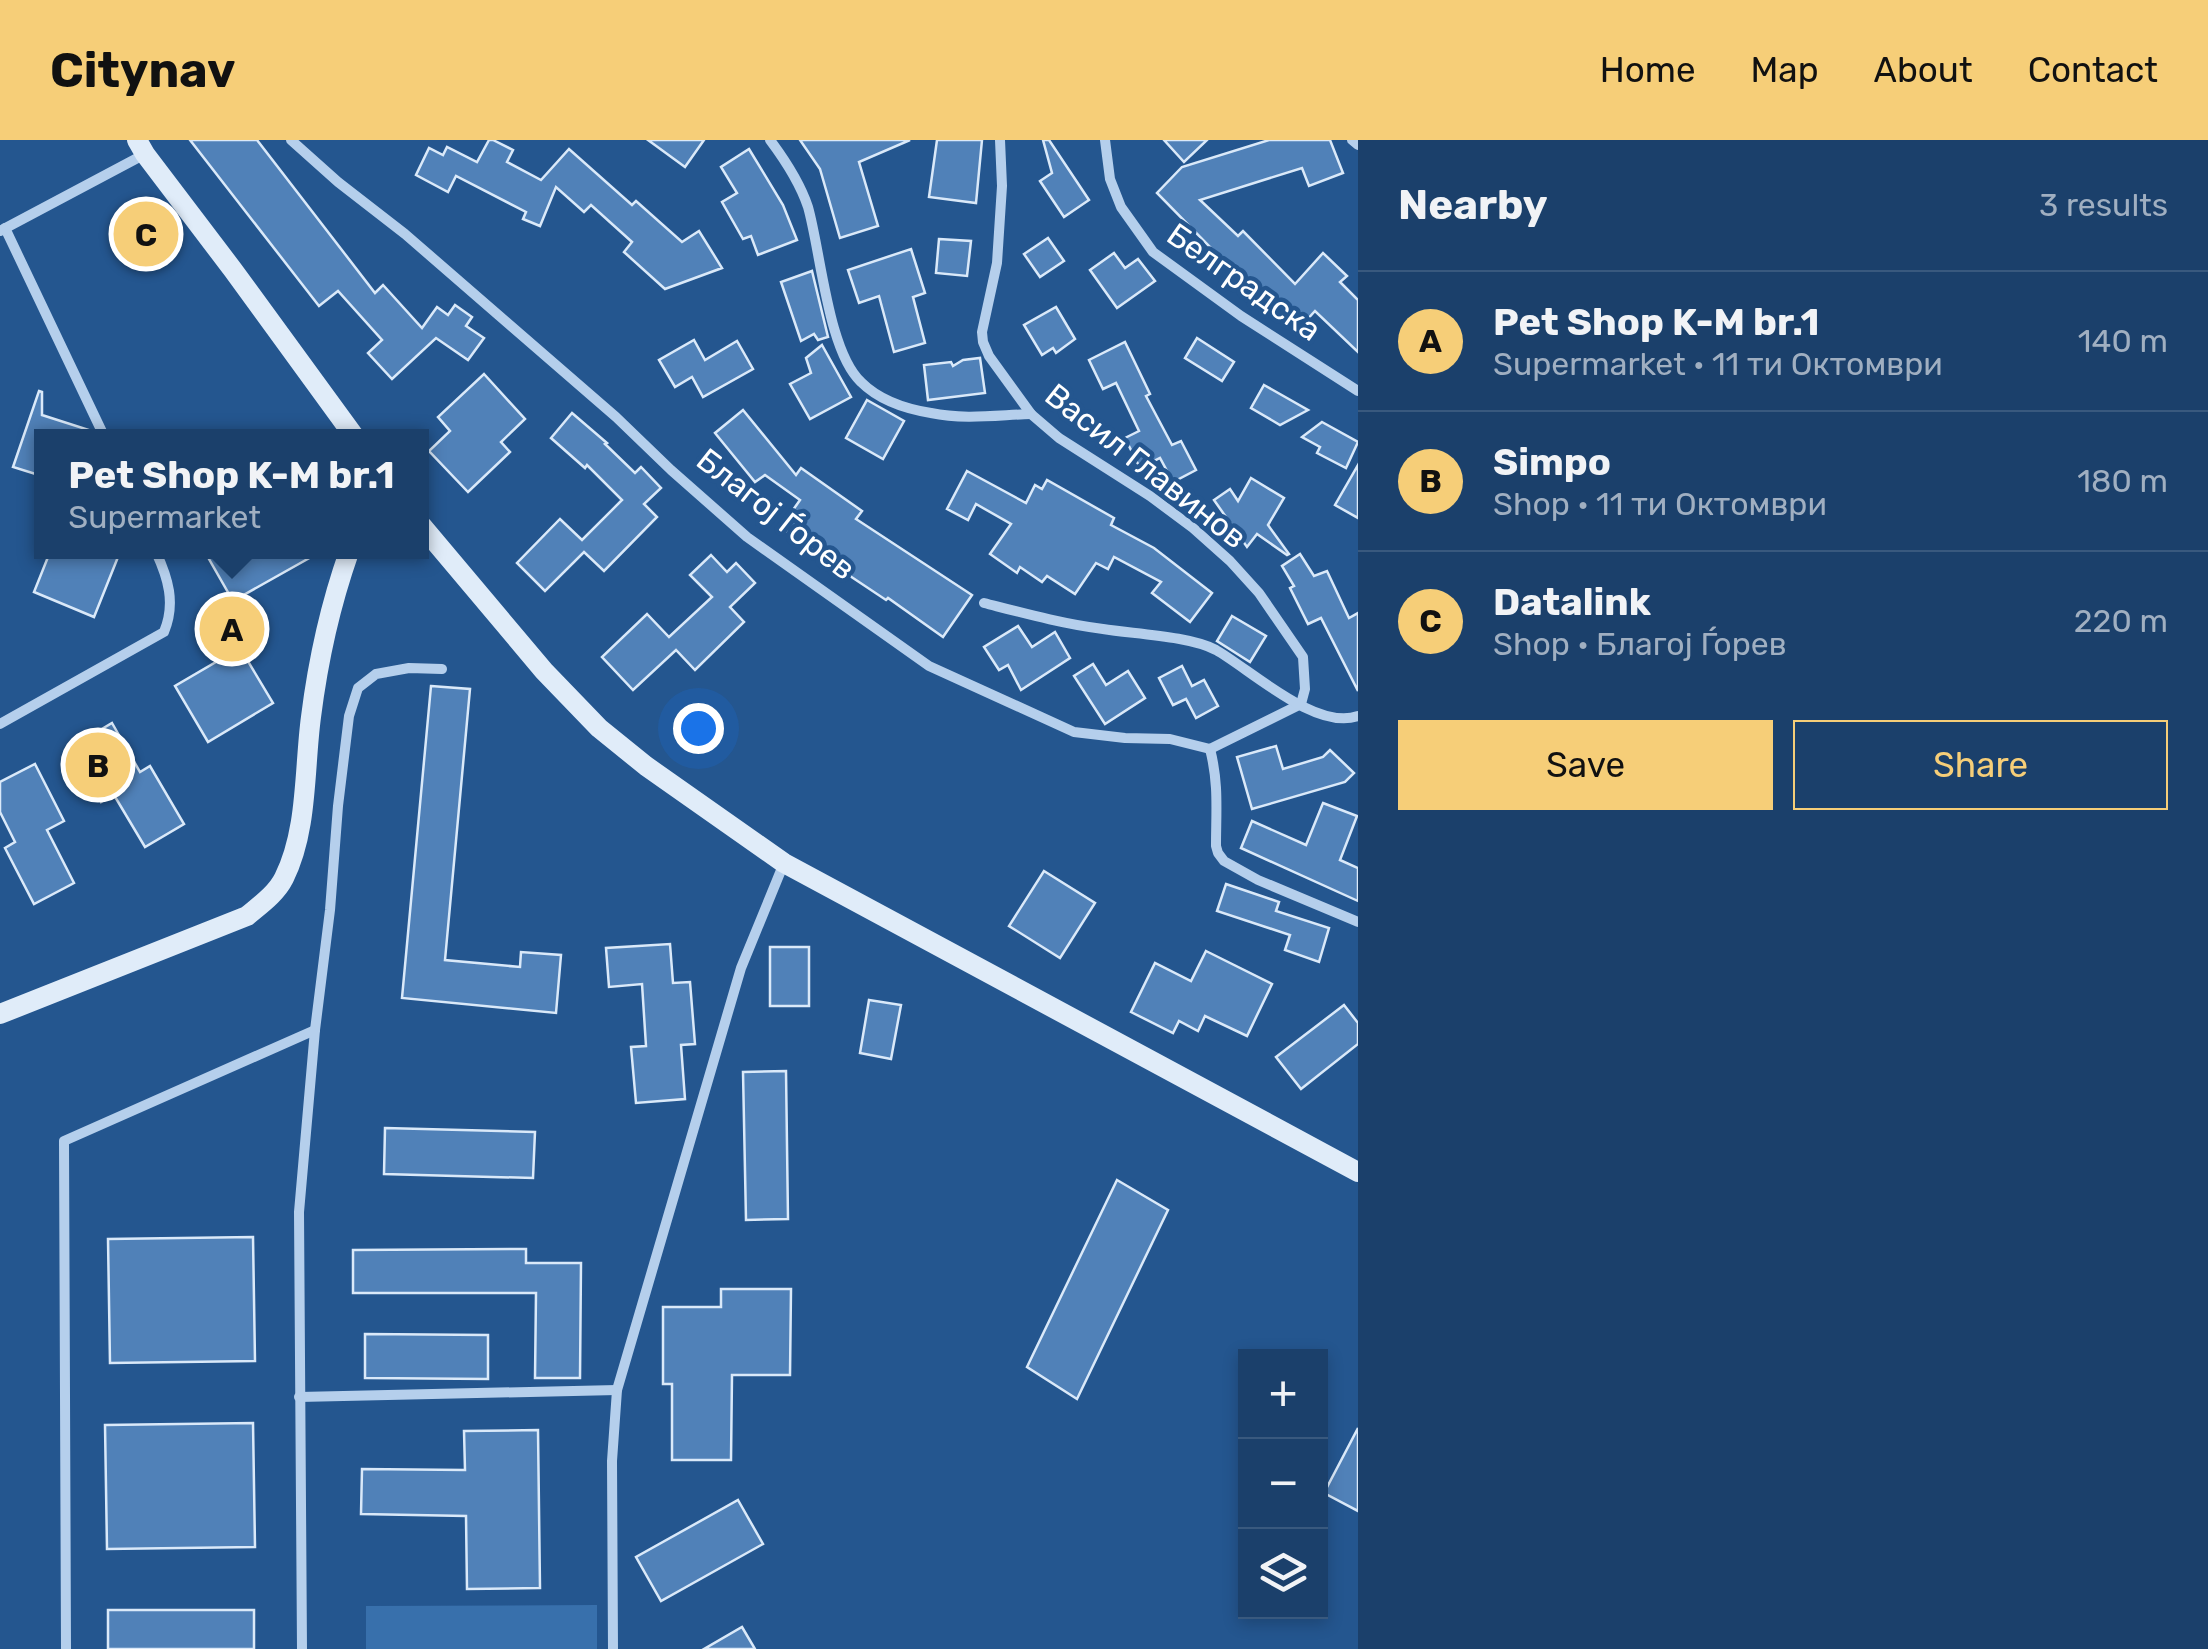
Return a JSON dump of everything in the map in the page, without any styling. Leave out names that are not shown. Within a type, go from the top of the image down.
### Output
[{"type":"main road","points":[[141,147],[349,429]]},
{"type":"main road","points":[[429,534],[544,671],[599,728],[784,863],[1358,1172]]},
{"type":"main road","points":[[0,1014],[246,916],[272,895],[284,879],[296,845],[326,622],[347,559]]},
{"type":"street","name":"Благој Ѓорев","points":[[292,140],[616,417],[747,537],[929,666],[1074,732],[1170,739],[1210,749]]},
{"type":"street","points":[[770,140],[806,203],[840,350],[858,380],[877,395],[931,414],[1031,414]]},
{"type":"street","name":"Васил Главинов","points":[[1000,140],[1002,186],[997,263],[983,323],[983,342],[989,356],[1031,414],[1059,438],[1193,528],[1259,593],[1302,657],[1305,689],[1301,704]]},
{"type":"street","name":"Белградска","points":[[1105,140],[1110,178],[1121,207],[1153,252],[1242,316],[1358,391]]},
{"type":"street","points":[[101,429],[2,230],[141,147]]},
{"type":"street","points":[[0,724],[164,632],[172,607],[159,559]]},
{"type":"street","points":[[984,603],[1066,624],[1213,648],[1301,704],[1332,718],[1358,716]]},
{"type":"street","points":[[302,1649],[299,1212],[314,1030],[349,716],[358,688],[376,674],[409,668],[442,669]]},
{"type":"street","points":[[1301,704],[1210,749],[1218,796],[1218,854],[1258,880],[1358,922]]},
{"type":"street","points":[[613,1649],[612,1461],[617,1390],[740,968],[784,863]]},
{"type":"street","points":[[66,1649],[64,1141],[314,1030]]},
{"type":"street","points":[[299,1397],[617,1390]]},
{"type":"shaded area","points":[[597,1605],[597,1649],[366,1649],[366,1606]]},
{"type":"building","points":[[190,140],[257,140],[375,293],[383,285],[422,328],[437,307],[448,315],[455,305],[472,317],[466,326],[484,338],[468,360],[436,338],[392,379],[368,353],[382,340],[338,291],[319,306]]},
{"type":"building","points":[[489,140],[513,150],[507,162],[541,180],[569,149],[632,205],[636,201],[682,242],[699,231],[722,268],[665,289],[624,252],[632,242],[591,205],[584,212],[556,187],[540,226],[523,219],[526,212],[456,176],[448,192],[416,175],[429,148],[443,155],[447,147],[477,162]]},
{"type":"building","points":[[648,140],[704,140],[685,167]]},
{"type":"building","points":[[800,140],[910,140],[859,162],[878,226],[840,238],[820,169]]},
{"type":"building","points":[[937,140],[982,140],[976,203],[929,197]]},
{"type":"building","points":[[1043,140],[1049,140],[1089,200],[1064,217],[1040,181],[1052,173]]},
{"type":"building","points":[[1164,140],[1207,140],[1184,162]]},
{"type":"building","points":[[1269,140],[1330,140],[1343,173],[1309,186],[1302,168],[1200,200],[1238,236],[1243,231],[1295,284],[1323,253],[1347,276],[1340,282],[1358,300],[1358,352],[1315,311],[1304,323],[1269,291],[1261,299],[1157,193],[1182,167]]},
{"type":"building","points":[[749,149],[783,205],[797,240],[758,255],[751,236],[743,239],[722,202],[737,193],[721,167]]},
{"type":"building","points":[[1048,238],[1064,261],[1040,277],[1024,254]]},
{"type":"building","points":[[939,239],[971,241],[967,276],[936,273]]},
{"type":"building","points":[[911,249],[925,293],[913,297],[925,343],[894,352],[879,296],[859,303],[848,270]]},
{"type":"building","points":[[1114,253],[1125,268],[1138,259],[1155,281],[1117,308],[1090,270]]},
{"type":"building","points":[[812,271],[828,337],[818,340],[814,334],[801,341],[781,282]]},
{"type":"building","points":[[1056,307],[1075,339],[1056,353],[1053,348],[1042,355],[1024,325]]},
{"type":"building","points":[[1197,338],[1234,362],[1222,381],[1185,358]]},
{"type":"building","points":[[694,340],[705,360],[737,341],[753,369],[703,397],[692,377],[675,387],[659,360]]},
{"type":"building","points":[[1125,342],[1150,394],[1146,396],[1172,445],[1181,441],[1196,470],[1173,482],[1160,458],[1140,468],[1125,438],[1139,431],[1116,383],[1103,389],[1089,360]]},
{"type":"building","points":[[822,345],[851,397],[810,419],[790,384],[811,373],[806,358]]},
{"type":"building","points":[[980,358],[985,393],[928,400],[924,365],[951,362],[953,366]]},
{"type":"building","points":[[484,374],[525,419],[501,442],[510,452],[468,492],[429,451],[450,431],[438,417]]},
{"type":"building","points":[[1264,385],[1308,410],[1280,425],[1251,408]]},
{"type":"building","points":[[39,391],[42,415],[86,429],[34,429],[34,474],[13,467]]},
{"type":"building","points":[[867,400],[904,421],[883,459],[846,438]]},
{"type":"building","points":[[743,410],[796,475],[801,468],[862,511],[856,519],[972,595],[943,637],[781,527],[800,500],[765,475],[755,482],[715,433]]},
{"type":"building","points":[[572,413],[635,473],[641,467],[661,488],[644,504],[657,517],[604,571],[584,552],[545,591],[517,563],[560,519],[582,540],[622,500],[587,465],[585,468],[551,438]]},
{"type":"building","points":[[1322,422],[1358,442],[1346,468],[1317,453],[1320,447],[1302,437]]},
{"type":"building","points":[[1358,465],[1358,518],[1335,505]]},
{"type":"building","points":[[967,471],[1026,503],[1035,485],[1042,489],[1047,480],[1114,518],[1111,525],[1154,548],[1212,593],[1190,622],[1152,593],[1161,582],[1114,557],[1108,569],[1096,563],[1075,594],[1047,576],[1042,582],[1020,567],[1017,573],[990,554],[1011,524],[976,504],[968,520],[947,509]]},
{"type":"building","points":[[1251,478],[1284,498],[1268,525],[1287,555],[1257,534],[1247,547],[1214,500],[1230,489],[1238,501]]},
{"type":"building","points":[[1300,554],[1314,576],[1327,571],[1349,618],[1358,613],[1358,691],[1321,618],[1308,624],[1290,588],[1294,586],[1282,566]]},
{"type":"building","points":[[711,555],[727,572],[736,563],[755,583],[730,607],[744,622],[695,670],[676,650],[633,690],[602,657],[647,614],[669,637],[712,597],[690,575]]},
{"type":"building","points":[[47,559],[117,559],[94,617],[34,592]]},
{"type":"building","points":[[209,559],[308,559],[233,601]]},
{"type":"building","points":[[1232,616],[1266,636],[1250,662],[1217,641]]},
{"type":"building","points":[[1018,626],[1032,647],[1055,632],[1070,658],[1021,690],[1008,665],[999,670],[984,647]]},
{"type":"building","points":[[240,648],[273,703],[208,742],[175,686]]},
{"type":"building","points":[[1093,664],[1106,685],[1128,671],[1145,698],[1105,724],[1074,676]]},
{"type":"building","points":[[1182,666],[1192,686],[1204,680],[1218,706],[1196,718],[1186,699],[1173,705],[1159,678]]},
{"type":"building","points":[[431,686],[470,689],[445,960],[520,967],[521,952],[561,955],[556,1013],[402,998]]},
{"type":"building","points":[[112,723],[140,772],[150,766],[184,824],[145,847],[114,795],[101,802],[70,748]]},
{"type":"building","points":[[1276,746],[1283,769],[1323,757],[1330,750],[1354,773],[1345,782],[1252,809],[1237,757]]},
{"type":"building","points":[[35,764],[64,821],[47,830],[74,883],[34,904],[5,848],[15,842],[0,812],[0,782]]},
{"type":"building","points":[[1323,803],[1357,816],[1340,860],[1358,868],[1358,901],[1241,848],[1252,821],[1306,845]]},
{"type":"building","points":[[1044,871],[1095,903],[1060,958],[1009,926]]},
{"type":"building","points":[[1226,884],[1279,902],[1276,911],[1329,928],[1319,962],[1285,950],[1290,935],[1217,911]]},
{"type":"building","points":[[670,944],[673,983],[690,982],[695,1044],[681,1045],[685,1099],[636,1103],[631,1047],[646,1046],[642,984],[609,987],[606,948]]},
{"type":"building","points":[[770,947],[809,947],[809,1006],[770,1006]]},
{"type":"building","points":[[1206,951],[1272,984],[1247,1036],[1205,1016],[1198,1031],[1179,1021],[1173,1033],[1131,1012],[1155,963],[1191,981]]},
{"type":"building","points":[[869,1000],[901,1005],[891,1059],[860,1053]]},
{"type":"building","points":[[1344,1005],[1358,1023],[1358,1044],[1301,1089],[1276,1057]]},
{"type":"building","points":[[786,1071],[788,1219],[746,1220],[743,1072]]},
{"type":"building","points":[[385,1128],[535,1132],[533,1178],[384,1174]]},
{"type":"building","points":[[1117,1180],[1168,1210],[1077,1399],[1027,1367]]},
{"type":"building","points":[[253,1237],[255,1361],[110,1363],[108,1239]]},
{"type":"building","points":[[526,1249],[526,1263],[581,1263],[580,1378],[535,1378],[536,1293],[353,1293],[353,1250]]},
{"type":"building","points":[[721,1289],[791,1289],[790,1375],[732,1375],[731,1460],[672,1460],[672,1384],[663,1384],[663,1307],[721,1307]]},
{"type":"building","points":[[365,1334],[488,1335],[488,1379],[365,1378]]},
{"type":"building","points":[[253,1423],[255,1547],[107,1549],[105,1425]]},
{"type":"building","points":[[1358,1428],[1358,1511],[1328,1495],[1328,1485]]},
{"type":"building","points":[[538,1430],[540,1588],[467,1589],[466,1516],[361,1514],[362,1469],[465,1470],[464,1431]]},
{"type":"building","points":[[738,1500],[763,1544],[661,1601],[636,1557]]},
{"type":"building","points":[[108,1610],[254,1610],[254,1649],[108,1649]]},
{"type":"building","points":[[742,1627],[755,1649],[704,1649]]},
{"type":"place","name":"Datalink","points":[[146,234]]},
{"type":"place","name":"Pet Shop K-M br.1","points":[[232,629]]},
{"type":"place","name":"Simpo","points":[[98,765]]}]
